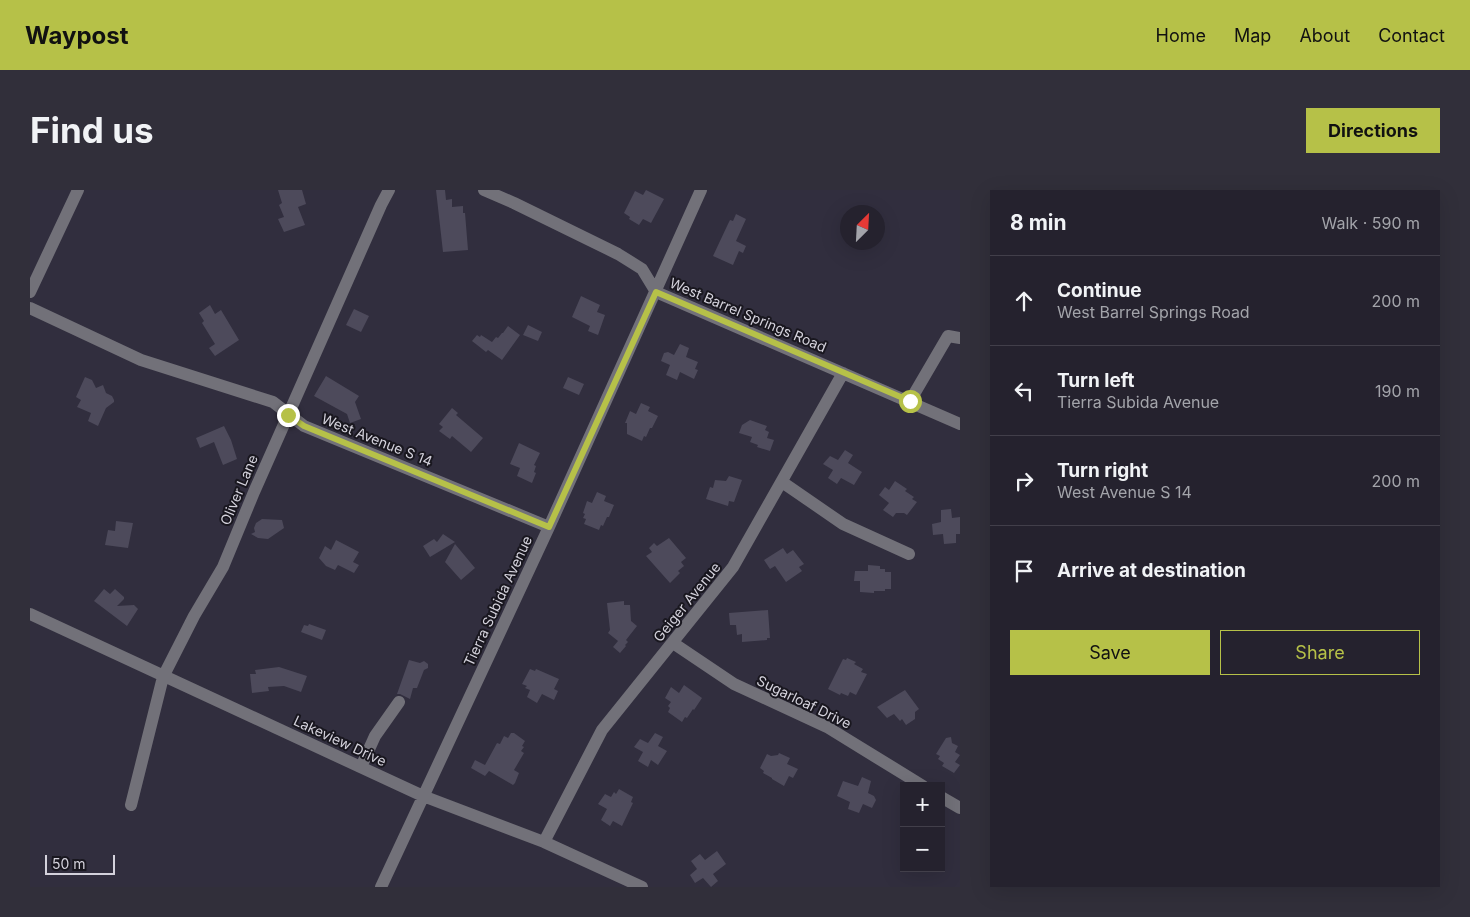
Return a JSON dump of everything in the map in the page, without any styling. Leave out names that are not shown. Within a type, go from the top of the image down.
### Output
[{"type":"street","points":[[30,292],[78,190]]},
{"type":"street","name":"Oliver Lane","points":[[131,805],[164,677],[194,616],[223,566],[381,204],[389,190]]},
{"type":"street","name":"West Barrel Springs Road","points":[[484,190],[514,202],[618,254],[642,270],[656,292],[960,424]]},
{"type":"street","name":"Tierra Subida Avenue","points":[[382,887],[549,527],[701,190]]},
{"type":"street","name":"West Avenue S 14","points":[[30,308],[141,360],[273,402],[304,426],[549,527]]},
{"type":"street","points":[[910,401],[948,336],[960,338]]},
{"type":"street","name":"Geiger Avenue","points":[[544,842],[602,730],[733,567],[843,372]]},
{"type":"street","points":[[782,482],[842,524],[909,554]]},
{"type":"street","name":"Lakeview Drive","points":[[30,614],[423,796],[544,842],[642,887]]},
{"type":"street","name":"Sugarloaf Drive","points":[[673,643],[734,684],[827,727],[916,782]]},
{"type":"street","points":[[361,767],[375,736],[399,702]]},
{"type":"street","points":[[945,799],[960,808]]},
{"type":"building","points":[[278,190],[302,190],[306,204],[298,207],[305,225],[284,232],[278,219],[284,217],[279,205],[282,203]]},
{"type":"building","points":[[436,190],[445,190],[446,200],[452,199],[452,207],[463,206],[468,250],[443,252]]},
{"type":"building","points":[[646,190],[664,199],[651,223],[643,219],[639,225],[629,219],[630,217],[624,213],[635,191],[643,195]]},
{"type":"building","points":[[736,214],[746,219],[736,241],[746,246],[743,253],[739,251],[733,265],[713,256],[730,220],[733,221]]},
{"type":"building","points":[[581,296],[600,305],[597,312],[605,315],[598,335],[588,331],[590,326],[572,317]]},
{"type":"building","points":[[210,305],[215,314],[221,310],[239,340],[215,356],[209,348],[215,344],[202,323],[204,321],[199,313]]},
{"type":"building","points":[[354,309],[369,316],[361,332],[346,325]]},
{"type":"building","points":[[528,325],[542,332],[538,341],[523,335]]},
{"type":"building","points":[[508,326],[520,335],[502,360],[488,350],[486,352],[472,341],[477,335],[480,337],[481,335],[492,342]]},
{"type":"building","points":[[680,344],[689,348],[686,357],[698,362],[695,369],[698,370],[694,379],[680,372],[677,380],[666,375],[670,365],[661,361],[664,353],[668,352],[674,355]]},
{"type":"building","points":[[326,376],[359,396],[355,402],[361,419],[350,423],[347,414],[314,396]]},
{"type":"building","points":[[85,377],[92,380],[96,388],[103,385],[106,393],[112,396],[114,400],[106,408],[98,426],[88,421],[91,413],[77,407],[81,400],[76,397]]},
{"type":"building","points":[[568,377],[584,384],[579,395],[563,388]]},
{"type":"building","points":[[641,403],[650,407],[648,411],[658,416],[642,441],[627,434],[627,423],[625,423],[630,411],[636,414]]},
{"type":"building","points":[[452,408],[458,413],[456,415],[483,438],[471,452],[452,436],[450,439],[439,431],[443,427],[439,424]]},
{"type":"building","points":[[750,420],[767,426],[765,430],[769,432],[767,438],[774,440],[770,451],[757,447],[758,445],[750,442],[752,437],[739,433],[742,425]]},
{"type":"building","points":[[224,426],[237,459],[223,465],[214,442],[200,448],[196,438]]},
{"type":"building","points":[[519,443],[540,453],[534,465],[536,466],[534,472],[536,473],[532,483],[517,476],[520,468],[510,464]]},
{"type":"building","points":[[845,450],[853,455],[848,463],[862,472],[854,485],[841,478],[837,484],[828,478],[833,470],[823,464],[830,456],[838,460]]},
{"type":"building","points":[[729,476],[742,480],[734,502],[729,501],[728,506],[706,499],[710,487],[713,488],[715,480],[726,481]]},
{"type":"building","points":[[895,481],[907,489],[905,491],[914,497],[912,499],[917,502],[907,515],[896,513],[893,517],[883,510],[889,503],[879,495],[885,487],[889,490]]},
{"type":"building","points":[[597,492],[606,496],[604,501],[614,505],[609,517],[607,517],[599,530],[584,524],[586,519],[583,518],[587,501],[592,503]]},
{"type":"building","points":[[951,509],[952,518],[960,517],[960,534],[956,534],[956,543],[944,544],[943,534],[933,535],[932,524],[941,522],[941,510]]},
{"type":"building","points":[[262,519],[282,520],[284,528],[268,539],[258,538],[251,534],[255,532],[256,523]]},
{"type":"building","points":[[116,521],[133,523],[128,548],[105,545],[108,530],[115,531]]},
{"type":"building","points":[[443,534],[455,542],[430,557],[423,546],[434,539],[437,542]]},
{"type":"building","points":[[669,538],[686,558],[681,562],[684,566],[678,571],[680,573],[670,583],[646,556],[652,552],[649,548],[654,543],[657,546]]},
{"type":"building","points":[[336,540],[359,552],[353,562],[359,565],[354,573],[338,565],[335,570],[326,566],[319,558],[325,546],[331,550]]},
{"type":"building","points":[[455,544],[475,568],[461,580],[445,562]]},
{"type":"building","points":[[783,548],[787,554],[793,550],[804,564],[799,567],[802,571],[786,582],[775,566],[770,569],[764,560]]},
{"type":"building","points":[[868,565],[880,566],[880,569],[885,569],[885,572],[891,572],[891,589],[874,591],[874,593],[860,592],[860,581],[854,581],[855,571],[868,571]]},
{"type":"building","points":[[104,589],[110,594],[115,589],[124,597],[117,606],[134,605],[138,609],[127,626],[94,601]]},
{"type":"building","points":[[624,601],[624,605],[630,605],[631,621],[637,626],[626,640],[628,642],[620,653],[613,647],[618,641],[608,633],[610,630],[607,603]]},
{"type":"building","points":[[768,610],[770,638],[767,638],[767,640],[742,642],[742,634],[737,635],[736,625],[730,625],[729,613]]},
{"type":"building","points":[[309,624],[326,630],[322,640],[301,632],[304,625],[308,626]]},
{"type":"building","points":[[847,658],[856,662],[854,664],[863,669],[861,672],[867,674],[856,695],[850,692],[848,696],[841,693],[840,695],[828,689],[843,659],[846,660]]},
{"type":"building","points":[[409,660],[420,663],[424,661],[428,664],[428,668],[424,670],[417,688],[413,688],[410,699],[397,694]]},
{"type":"building","points":[[279,667],[307,676],[301,692],[284,686],[268,687],[269,691],[252,693],[250,674],[256,674],[255,670]]},
{"type":"building","points":[[530,669],[535,671],[536,669],[559,679],[554,689],[558,691],[554,700],[542,694],[537,703],[527,697],[530,690],[522,684]]},
{"type":"building","points":[[684,685],[702,698],[694,710],[682,722],[668,712],[670,708],[668,706],[671,702],[665,698],[671,687],[679,693]]},
{"type":"building","points":[[905,690],[919,709],[915,712],[915,719],[906,725],[902,719],[900,721],[894,714],[887,718],[877,707]]},
{"type":"building","points":[[511,733],[525,741],[521,751],[524,753],[514,770],[519,773],[513,785],[489,771],[485,776],[471,768],[475,760],[485,765],[497,743],[500,744],[504,736],[508,738]]},
{"type":"building","points":[[655,733],[663,737],[658,746],[667,751],[658,765],[651,760],[648,767],[638,761],[643,752],[634,747],[640,739],[648,743]]},
{"type":"building","points":[[951,737],[952,743],[958,746],[955,752],[960,755],[955,762],[960,765],[954,773],[942,766],[944,763],[938,759],[940,756],[936,754],[946,738]]},
{"type":"building","points":[[779,753],[790,758],[787,764],[798,769],[793,778],[789,776],[784,786],[763,773],[764,771],[760,768],[767,754],[771,756],[778,755]]},
{"type":"building","points":[[862,777],[871,781],[868,793],[874,796],[876,800],[872,808],[863,804],[859,813],[848,809],[850,802],[837,796],[843,781],[858,786]]},
{"type":"building","points":[[619,789],[633,797],[631,802],[633,803],[622,826],[613,821],[610,826],[601,820],[607,809],[598,804],[605,794],[611,797]]},
{"type":"building","points":[[717,851],[726,864],[713,874],[718,881],[711,887],[703,878],[695,883],[690,875],[697,869],[691,861],[700,854],[705,860]]},
{"type":"route","points":[[288,415],[304,426],[549,527],[656,292],[910,401]]}]
